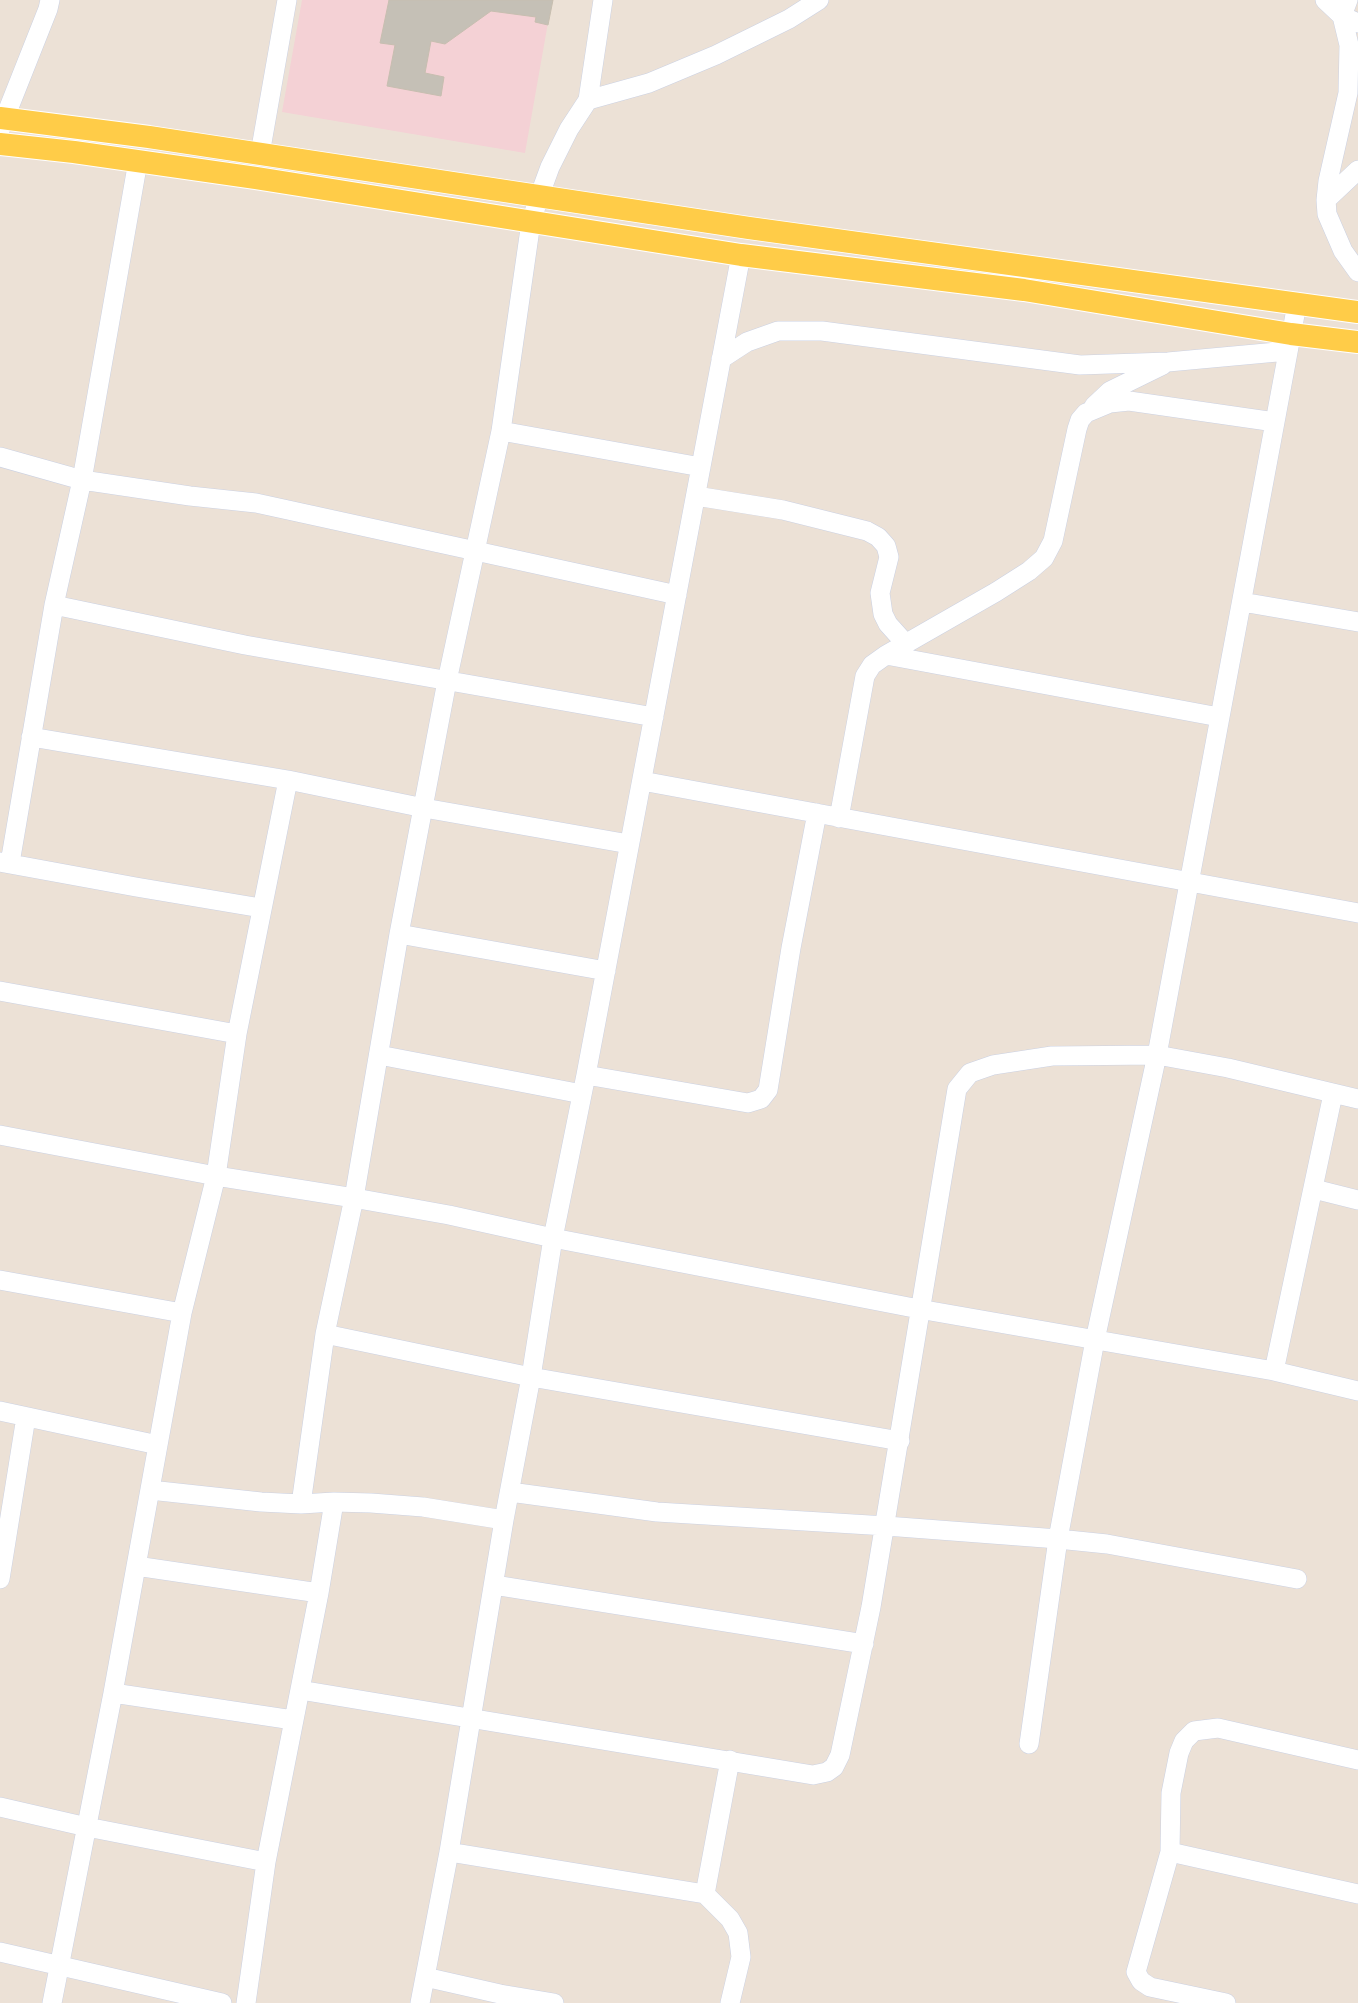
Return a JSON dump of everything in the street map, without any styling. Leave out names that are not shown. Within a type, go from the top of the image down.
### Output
[{"type":"main road","points":[[2,122],[149,137],[749,228],[1358,312]]},
{"type":"main road","points":[[0,144],[138,161],[741,255],[1024,290],[1290,343],[1358,342]]},
{"type":"street","points":[[2,122],[48,9],[50,0]]},
{"type":"street","points":[[260,154],[287,0]]},
{"type":"street","points":[[301,1504],[325,1334],[354,1198],[399,934],[447,681],[501,431],[531,222],[538,197],[550,167],[569,129],[588,100],[603,0]]},
{"type":"street","points":[[588,100],[649,83],[716,55],[789,19],[820,0]]},
{"type":"street","points":[[1325,0],[1349,13],[1348,93],[1329,173],[1326,200],[1327,214],[1343,251],[1358,272]]},
{"type":"street","points":[[138,161],[82,480],[54,605],[31,737],[5,862],[136,887],[262,908]]},
{"type":"street","points":[[1326,200],[1358,170]]},
{"type":"street","points":[[420,2003],[449,1852],[504,1520],[531,1377],[552,1238],[606,971],[741,255]]},
{"type":"street","points":[[1029,1744],[1058,1539],[1096,1340],[1157,1055],[1297,304]]},
{"type":"street","points":[[721,359],[746,342],[778,331],[822,331],[1080,365],[1168,362],[1290,343]]},
{"type":"street","points":[[839,818],[865,676],[872,664],[996,592],[1044,558],[1053,541],[1080,420],[1110,391],[1168,362]]},
{"type":"street","points":[[1086,413],[1110,403],[1130,401],[1275,422]]},
{"type":"street","points":[[501,431],[701,467]]},
{"type":"street","points":[[0,457],[82,480],[190,496],[256,503],[677,595]]},
{"type":"street","points":[[696,496],[783,510],[867,531],[878,537],[886,546],[889,557],[880,593],[883,614],[888,624],[906,644]]},
{"type":"street","points":[[1242,602],[1358,622]]},
{"type":"street","points":[[54,605],[245,645],[654,716]]},
{"type":"street","points":[[886,655],[1219,717]]},
{"type":"street","points":[[31,737],[288,780],[424,808],[629,844]]},
{"type":"street","points":[[52,2003],[113,1693],[182,1313],[216,1176],[237,1034],[288,780]]},
{"type":"street","points":[[642,781],[817,812],[839,818],[1188,883],[1358,913]]},
{"type":"street","points":[[586,1075],[748,1103],[761,1099],[768,1090],[791,948],[817,812]]},
{"type":"street","points":[[399,934],[606,971]]},
{"type":"street","points":[[0,990],[237,1034]]},
{"type":"street","points":[[379,1055],[582,1094]]},
{"type":"street","points":[[300,1690],[813,1774],[827,1772],[834,1767],[840,1755],[864,1644],[886,1526],[919,1309],[957,1089],[970,1073],[993,1065],[1052,1056],[1157,1055],[1228,1068],[1358,1099]]},
{"type":"street","points":[[1274,1371],[1314,1189],[1333,1094]]},
{"type":"street","points":[[0,1135],[216,1176],[449,1215],[552,1238],[919,1309],[1274,1371],[1358,1391]]},
{"type":"street","points":[[1314,1189],[1358,1200]]},
{"type":"street","points":[[0,1280],[182,1313]]},
{"type":"street","points":[[325,1334],[531,1377],[900,1440]]},
{"type":"street","points":[[0,1411],[158,1445]]},
{"type":"street","points":[[0,1579],[26,1417]]},
{"type":"street","points":[[150,1490],[261,1502],[301,1504],[334,1502],[423,1507],[504,1520]]},
{"type":"street","points":[[510,1492],[657,1512],[886,1526],[1107,1544],[1297,1579]]},
{"type":"street","points":[[246,2003],[266,1862],[319,1593],[334,1502]]},
{"type":"street","points":[[136,1566],[319,1593]]},
{"type":"street","points":[[494,1585],[864,1644]]},
{"type":"street","points":[[113,1693],[293,1720]]},
{"type":"street","points":[[1226,2003],[1176,1998],[1150,1987],[1141,1981],[1136,1972],[1170,1852],[1171,1792],[1178,1753],[1184,1741],[1194,1731],[1218,1728],[1358,1760]]},
{"type":"street","points":[[705,1894],[730,1760]]},
{"type":"street","points":[[0,1807],[87,1827],[266,1862]]},
{"type":"street","points":[[449,1852],[705,1894],[730,1919],[738,1934],[741,1957],[730,2003]]},
{"type":"street","points":[[1170,1852],[1358,1894]]},
{"type":"street","points":[[0,1952],[222,2003]]},
{"type":"street","points":[[425,1977],[500,1994],[554,2003]]},
{"type":"shaded area","points":[[302,0],[552,0],[525,153],[282,112]]},
{"type":"building","points":[[389,0],[553,0],[548,25],[535,22],[536,17],[491,11],[445,44],[431,41],[425,73],[444,77],[441,96],[387,86],[395,45],[380,43]]}]
